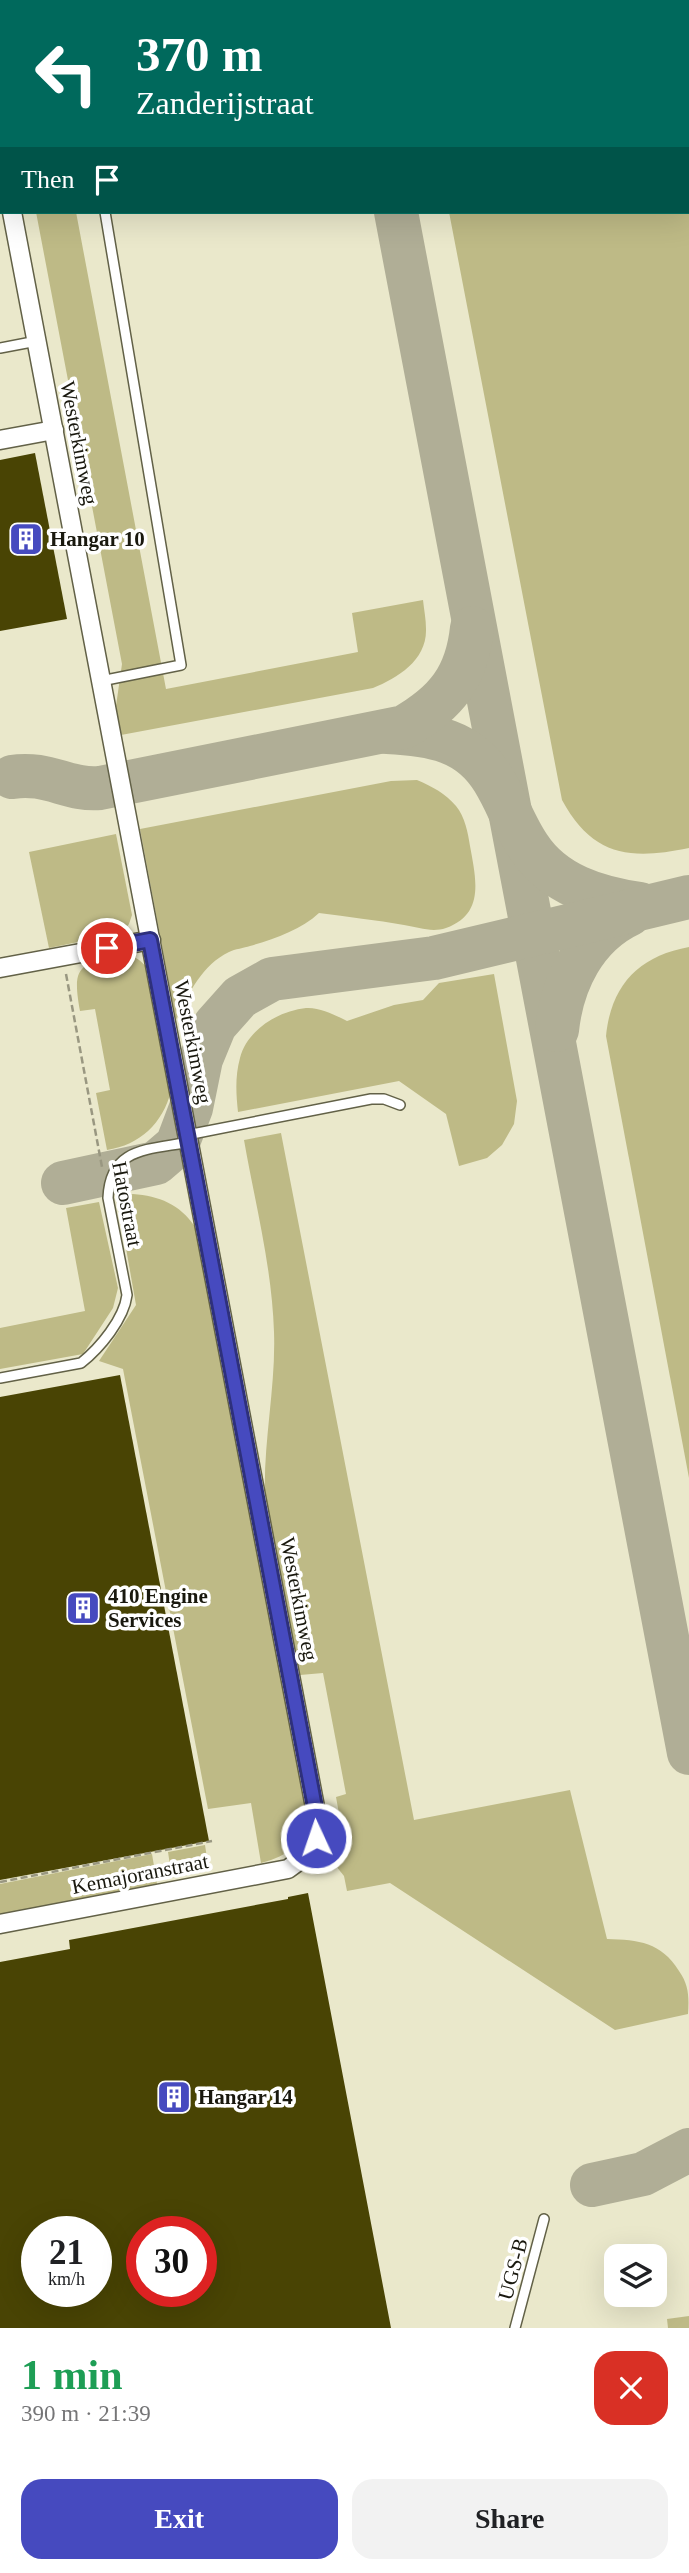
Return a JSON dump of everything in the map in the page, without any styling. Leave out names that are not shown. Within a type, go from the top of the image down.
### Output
[{"type":"street","name":"Westerkimweg","points":[[12,214],[318,1823],[316,1838],[307,1855],[288,1869]]},
{"type":"street","points":[[0,440],[54,430]]},
{"type":"street","points":[[0,968],[150,940]]},
{"type":"street","name":"Kemajoranstraat","points":[[0,1924],[288,1869]]},
{"type":"lane","points":[[101,681],[181,665],[104,214]]},
{"type":"lane","points":[[0,348],[37,341]]},
{"type":"lane","points":[[188,1138],[371,1099],[384,1099],[400,1105]]},
{"type":"lane","name":"Hatostraat","points":[[0,1378],[81,1363],[91,1355],[121,1315],[127,1295],[108,1198],[109,1183],[116,1167],[125,1156],[188,1138]]},
{"type":"lane","name":"UGS-B","points":[[515,2328],[544,2219]]},
{"type":"path","name":"Hatostraat","points":[[63,956],[103,1171]]},
{"type":"path","points":[[0,1882],[212,1841]]},
{"type":"shaded area","points":[[36,214],[76,214],[166,689],[358,652],[352,613],[423,600],[426,625],[422,650],[401,673],[373,688],[121,735],[116,706],[122,664]]},
{"type":"shaded area","points":[[449,214],[689,214],[689,848],[649,854],[615,850],[587,833],[562,800]]},
{"type":"shaded area","points":[[417,780],[448,797],[464,820],[475,883],[475,894],[467,914],[446,928],[435,930],[319,913],[287,933],[231,951],[219,958],[197,981],[176,1020],[140,829],[391,781]]},
{"type":"shaded area","points":[[116,834],[132,915],[129,924],[122,933],[49,948],[29,852]]},
{"type":"shaded area","points":[[689,947],[689,1478],[606,1036],[614,1002],[631,976],[656,958]]},
{"type":"shaded area","points":[[120,955],[135,958],[147,968],[171,1091],[162,1113],[148,1131],[130,1143],[107,1150],[96,1093],[110,1090],[95,1009],[80,1011],[77,985],[81,970],[87,965]]},
{"type":"shaded area","points":[[494,974],[517,1101],[514,1124],[502,1145],[487,1158],[459,1166],[446,1114],[399,1081],[238,1112],[238,1065],[244,1048],[257,1031],[275,1018],[295,1010],[311,1008],[347,1021],[394,1005],[423,1000],[439,983]]},
{"type":"shaded area","points":[[281,1133],[414,1820],[570,1790],[607,1939],[648,1944],[665,1954],[687,1986],[688,2014],[615,2030],[390,1883],[347,1891],[344,1876],[328,1856],[340,1819],[336,1797],[346,1794],[323,1673],[300,1675],[265,1498],[274,1353],[273,1308],[267,1259],[244,1140]]},
{"type":"shaded area","points":[[133,1194],[152,1197],[176,1207],[195,1227],[308,1816],[302,1835],[293,1848],[261,1863],[251,1803],[208,1809],[123,1369],[99,1361],[136,1305],[117,1197]]},
{"type":"shaded area","points":[[99,1202],[118,1288],[113,1308],[83,1354],[0,1369],[0,1328],[85,1311],[66,1208]]},
{"type":"shaded area","points":[[205,1845],[209,1871],[172,1878],[168,1852]]},
{"type":"shaded area","points":[[152,1854],[157,1884],[0,1914],[0,1884]]},
{"type":"shaded area","points":[[689,2316],[689,2328],[668,2328],[667,2319]]},
{"type":"building","name":"Hangar 10","points":[[35,453],[67,619],[0,631],[0,460]]},
{"type":"building","name":"410 Engine Services","points":[[120,1375],[209,1841],[0,1880],[0,1397]]},
{"type":"building","name":"Hangar 14","points":[[308,1893],[391,2328],[0,2328],[0,1962],[70,1949],[69,1940]]},
{"type":"taxiway","points":[[396,214],[689,1753]]},
{"type":"taxiway","points":[[12,777],[36,777],[78,787],[100,788],[404,727],[432,708],[452,687],[465,661],[472,628]]},
{"type":"taxiway","points":[[387,732],[434,738],[448,742],[473,756],[499,789],[524,839],[551,871],[578,888],[608,898],[640,904]]},
{"type":"taxiway","points":[[63,1183],[156,1163],[177,1145],[191,1108],[201,1059],[215,1025],[240,997],[272,979],[434,958],[689,897]]},
{"type":"taxiway","points":[[557,1030],[564,995],[578,962],[600,934],[630,914]]},
{"type":"taxiway","points":[[592,2185],[643,2174],[689,2150]]},
{"type":"place","name":"Hangar 10","points":[[26,539]]},
{"type":"place","name":"410 Engine Services","points":[[83,1608]]},
{"type":"place","name":"Hangar 14","points":[[174,2097]]},
{"type":"route","points":[[107,948],[150,940],[318,1823],[316,1838]]}]
